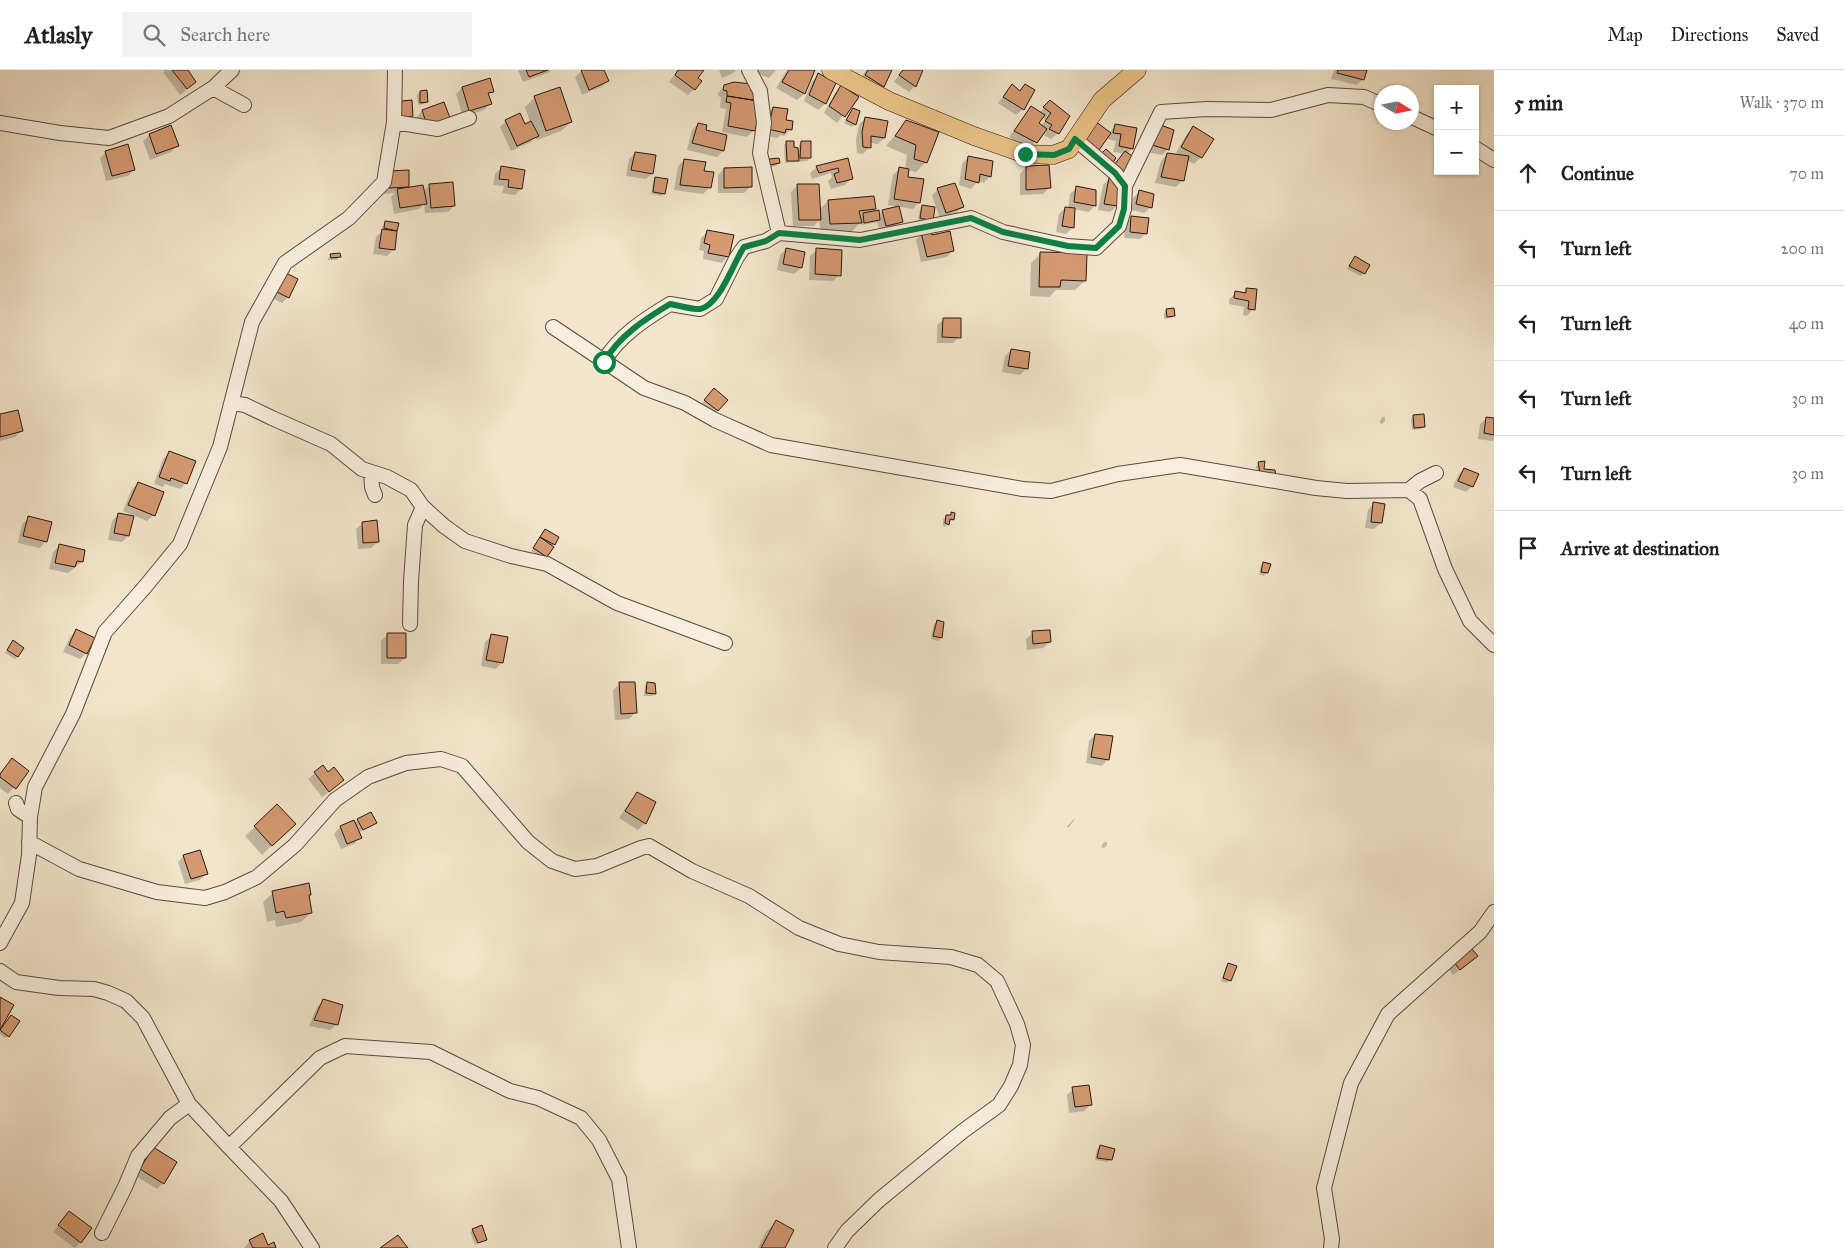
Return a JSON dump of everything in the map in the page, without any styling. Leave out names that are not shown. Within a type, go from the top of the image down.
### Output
[{"type":"main road","points":[[831,70],[888,101],[974,136],[1025,154],[1054,155],[1069,149],[1102,100],[1137,70]]},
{"type":"street","points":[[0,123],[60,133],[109,138],[169,116],[213,88],[232,70]]},
{"type":"street","points":[[0,943],[22,903],[30,817],[36,787],[73,714],[105,632],[180,544],[220,447],[252,322],[285,263],[349,218],[384,182],[394,122],[394,70]]},
{"type":"street","points":[[749,70],[760,91],[764,123],[760,153],[779,233]]},
{"type":"street","points":[[213,88],[244,105]]},
{"type":"street","points":[[604,362],[613,346],[651,315],[670,304],[700,309],[716,299],[744,247],[766,241],[779,233],[860,240],[971,218],[1003,232],[1068,246],[1096,248],[1119,226],[1124,209],[1125,186],[1161,112],[1207,109],[1271,110],[1328,95],[1364,97],[1374,101]]},
{"type":"street","points":[[394,122],[438,129],[469,118]]},
{"type":"street","points":[[1419,120],[1434,127]]},
{"type":"street","points":[[1075,139],[1115,173],[1125,186]]},
{"type":"street","points":[[1479,151],[1494,160]]},
{"type":"street","points":[[553,328],[644,388],[685,403],[715,420],[771,445],[1023,489],[1051,492],[1118,474],[1180,465],[1316,488],[1347,491],[1409,490],[1420,481],[1436,474]]},
{"type":"street","points":[[232,403],[245,404],[331,444],[362,469],[387,477],[411,490],[423,507],[444,526],[465,541],[511,556],[547,564],[617,603],[725,643]]},
{"type":"street","points":[[371,472],[372,487],[375,495]]},
{"type":"street","points":[[1409,490],[1420,499],[1445,569],[1470,621],[1494,645]]},
{"type":"street","points":[[410,624],[411,581],[416,526],[423,507]]},
{"type":"street","points":[[29,842],[79,869],[158,892],[205,898],[225,892],[257,877],[295,846],[335,800],[368,777],[406,763],[440,759],[462,766],[528,842],[552,861],[575,869],[597,866],[649,846],[692,871],[749,896],[799,928],[839,944],[879,952],[951,957],[978,965],[997,981],[1017,1024],[1023,1045],[1020,1065],[1010,1086],[999,1105],[963,1131],[879,1200],[847,1231],[835,1248]]},
{"type":"street","points":[[16,802],[18,809],[30,817]]},
{"type":"street","points":[[1331,1248],[1332,1239],[1324,1188],[1352,1083],[1388,1014],[1480,932],[1494,912]]},
{"type":"street","points":[[0,971],[16,982],[59,988],[94,989],[126,1001],[143,1018],[189,1104],[281,1201],[312,1248]]},
{"type":"street","points":[[228,1147],[320,1058],[345,1046],[431,1052],[510,1090],[538,1098],[581,1118],[599,1140],[618,1179],[629,1248]]},
{"type":"street","points":[[102,1233],[138,1156],[170,1118],[189,1104]]},
{"type":"building","points":[[172,70],[188,70],[196,82],[187,89]]},
{"type":"building","points":[[526,70],[548,70],[529,77]]},
{"type":"building","points":[[581,70],[604,70],[609,81],[589,90]]},
{"type":"building","points":[[678,70],[704,70],[698,78],[702,81],[695,90],[675,75]]},
{"type":"building","points":[[789,70],[815,70],[805,94],[782,82]]},
{"type":"building","points":[[868,70],[892,70],[884,87],[865,75]]},
{"type":"building","points":[[903,70],[923,70],[916,87],[899,75]]},
{"type":"building","points":[[1338,70],[1367,70],[1364,80],[1337,73]]},
{"type":"building","points":[[818,73],[836,83],[826,104],[809,95]]},
{"type":"building","points":[[490,78],[494,92],[488,93],[492,104],[469,111],[462,87]]},
{"type":"building","points":[[734,82],[752,84],[751,91],[755,91],[753,100],[727,96],[727,91],[723,90],[724,85]]},
{"type":"building","points":[[1012,84],[1020,91],[1025,84],[1035,90],[1024,110],[1003,97]]},
{"type":"building","points":[[841,85],[859,97],[845,117],[829,106]]},
{"type":"building","points":[[560,87],[572,122],[546,131],[534,96]]},
{"type":"building","points":[[427,90],[428,102],[420,103],[420,91]]},
{"type":"building","points":[[727,96],[758,101],[760,108],[755,131],[728,126],[731,103],[726,102]]},
{"type":"building","points":[[412,100],[413,116],[400,118],[402,101]]},
{"type":"building","points":[[1050,100],[1070,116],[1059,134],[1049,129],[1052,125],[1045,121],[1051,113],[1043,107]]},
{"type":"building","points":[[444,102],[450,118],[427,125],[422,110]]},
{"type":"building","points":[[1031,106],[1045,115],[1039,123],[1047,129],[1037,143],[1014,131]]},
{"type":"building","points":[[773,107],[788,109],[786,120],[793,121],[792,130],[786,129],[785,133],[768,129]]},
{"type":"building","points":[[853,108],[860,111],[856,125],[846,120]]},
{"type":"building","points":[[520,113],[525,124],[531,121],[539,136],[517,146],[505,120]]},
{"type":"building","points":[[865,117],[888,121],[885,138],[871,136],[871,148],[863,147],[862,132]]},
{"type":"building","points":[[906,120],[939,132],[927,163],[914,159],[916,145],[895,136]]},
{"type":"building","points":[[1095,121],[1111,133],[1099,150],[1082,137]]},
{"type":"building","points":[[698,123],[707,125],[706,130],[727,135],[724,151],[692,143]]},
{"type":"building","points":[[1115,124],[1137,128],[1133,149],[1119,146],[1121,134],[1113,133]]},
{"type":"building","points":[[1158,124],[1174,130],[1169,150],[1152,145]]},
{"type":"building","points":[[171,125],[179,146],[156,154],[149,134]]},
{"type":"building","points":[[1193,126],[1214,139],[1202,158],[1181,147]]},
{"type":"building","points":[[786,141],[794,141],[794,147],[798,148],[799,161],[787,161]]},
{"type":"building","points":[[801,141],[811,141],[811,158],[800,158]]},
{"type":"building","points":[[128,144],[135,170],[112,176],[105,151]]},
{"type":"building","points":[[1106,149],[1116,158],[1112,164],[1101,154]]},
{"type":"building","points":[[1125,151],[1135,158],[1125,175],[1114,165]]},
{"type":"building","points":[[635,152],[656,155],[653,174],[631,170]]},
{"type":"building","points":[[1167,153],[1189,156],[1184,181],[1161,177]]},
{"type":"building","points":[[968,156],[993,161],[991,177],[980,174],[979,183],[965,179]]},
{"type":"building","points":[[779,158],[780,163],[770,165],[769,159]]},
{"type":"building","points":[[848,158],[853,179],[837,183],[834,174],[839,172],[838,168],[819,173],[816,166]]},
{"type":"building","points":[[684,159],[706,162],[704,171],[714,172],[711,188],[680,185]]},
{"type":"building","points":[[1049,165],[1051,188],[1026,190],[1026,166]]},
{"type":"building","points":[[501,166],[525,170],[522,189],[508,187],[509,180],[499,179]]},
{"type":"building","points":[[752,167],[752,187],[724,188],[724,168]]},
{"type":"building","points":[[899,167],[909,169],[908,177],[924,179],[920,203],[894,199]]},
{"type":"building","points":[[409,170],[409,187],[389,188],[388,171]]},
{"type":"building","points":[[655,177],[668,179],[665,194],[653,192]]},
{"type":"building","points":[[1109,178],[1121,181],[1118,206],[1104,204]]},
{"type":"building","points":[[453,182],[455,206],[431,208],[429,184]]},
{"type":"building","points":[[955,183],[964,207],[946,213],[937,188]]},
{"type":"building","points":[[797,184],[819,184],[821,220],[799,220]]},
{"type":"building","points":[[423,185],[427,204],[400,208],[397,189]]},
{"type":"building","points":[[1076,186],[1096,190],[1096,206],[1074,202]]},
{"type":"building","points":[[1139,190],[1154,194],[1152,208],[1136,204]]},
{"type":"building","points":[[874,196],[876,209],[859,211],[862,223],[830,224],[828,200]]},
{"type":"building","points":[[922,205],[935,207],[933,221],[920,218]]},
{"type":"building","points":[[899,206],[903,222],[886,226],[882,210]]},
{"type":"building","points":[[1065,207],[1075,208],[1074,228],[1062,226]]},
{"type":"building","points":[[879,210],[880,220],[864,223],[863,213]]},
{"type":"building","points":[[1131,216],[1149,218],[1147,234],[1130,232]]},
{"type":"building","points":[[385,221],[399,223],[397,231],[384,228]]},
{"type":"building","points":[[382,229],[397,231],[395,250],[379,248]]},
{"type":"building","points":[[707,230],[734,235],[729,257],[708,253],[710,245],[704,243]]},
{"type":"building","points":[[930,230],[932,235],[950,231],[954,251],[927,257],[921,232]]},
{"type":"building","points":[[786,248],[805,252],[802,268],[783,264]]},
{"type":"building","points":[[816,248],[842,250],[841,276],[815,274]]},
{"type":"building","points":[[1040,252],[1087,253],[1086,281],[1061,280],[1060,287],[1039,287]]},
{"type":"building","points":[[340,253],[341,257],[331,258],[330,254]]},
{"type":"building","points":[[1355,256],[1370,265],[1365,274],[1349,266]]},
{"type":"building","points":[[286,273],[298,279],[289,298],[277,292]]},
{"type":"building","points":[[1246,288],[1257,289],[1255,310],[1248,309],[1249,301],[1234,298],[1235,291],[1246,293]]},
{"type":"building","points":[[1174,308],[1175,316],[1167,317],[1166,309]]},
{"type":"building","points":[[943,318],[961,318],[961,338],[942,337]]},
{"type":"building","points":[[1011,349],[1030,352],[1028,369],[1008,366]]},
{"type":"building","points":[[714,388],[728,400],[718,411],[704,400]]},
{"type":"building","points":[[18,410],[23,431],[0,437],[0,414]]},
{"type":"building","points":[[1424,414],[1425,427],[1414,428],[1413,415]]},
{"type":"building","points":[[1486,417],[1494,418],[1494,435],[1484,433]]},
{"type":"building","points":[[169,451],[196,461],[187,484],[171,478],[170,481],[159,477]]},
{"type":"building","points":[[1265,461],[1264,469],[1275,470],[1276,476],[1260,473],[1258,462]]},
{"type":"building","points":[[1464,468],[1479,474],[1473,487],[1458,481]]},
{"type":"building","points":[[138,482],[164,492],[155,516],[128,505]]},
{"type":"building","points":[[1373,502],[1385,504],[1382,523],[1371,522]]},
{"type":"building","points":[[951,512],[955,513],[954,520],[950,519],[949,525],[945,523],[946,515],[951,515]]},
{"type":"building","points":[[118,513],[134,516],[129,536],[114,533]]},
{"type":"building","points":[[28,516],[52,522],[47,542],[23,536]]},
{"type":"building","points":[[377,520],[379,542],[363,543],[362,522]]},
{"type":"building","points":[[545,529],[559,537],[555,545],[540,537]]},
{"type":"building","points":[[540,537],[554,547],[547,557],[533,548]]},
{"type":"building","points":[[59,544],[85,550],[83,562],[77,561],[75,567],[55,563]]},
{"type":"building","points":[[1263,562],[1271,564],[1268,573],[1261,572]]},
{"type":"building","points":[[937,620],[944,622],[942,638],[933,636]]},
{"type":"building","points":[[76,629],[95,638],[87,654],[69,645]]},
{"type":"building","points":[[1050,630],[1051,642],[1033,644],[1032,631]]},
{"type":"building","points":[[387,633],[406,633],[406,658],[387,658]]},
{"type":"building","points":[[491,634],[508,637],[503,663],[486,660]]},
{"type":"building","points":[[13,640],[24,648],[18,657],[7,650]]},
{"type":"building","points":[[619,682],[635,682],[637,713],[621,714]]},
{"type":"building","points":[[647,682],[655,683],[656,694],[646,693]]},
{"type":"building","points":[[1095,734],[1113,736],[1109,760],[1091,757]]},
{"type":"building","points":[[12,758],[29,771],[16,789],[0,777],[0,774]]},
{"type":"building","points":[[323,765],[328,772],[334,767],[344,780],[329,792],[314,772]]},
{"type":"building","points":[[637,792],[656,802],[646,824],[625,811]]},
{"type":"building","points":[[277,804],[296,824],[272,846],[254,826]]},
{"type":"building","points":[[371,812],[377,823],[363,830],[357,819]]},
{"type":"building","points":[[354,820],[362,838],[347,844],[340,826]]},
{"type":"building","points":[[200,850],[208,874],[191,879],[183,855]]},
{"type":"building","points":[[309,883],[312,913],[286,918],[284,911],[276,913],[272,891]]},
{"type":"building","points":[[1471,948],[1478,956],[1460,970],[1454,962]]},
{"type":"building","points":[[1228,963],[1237,966],[1231,981],[1223,978]]},
{"type":"building","points":[[0,997],[14,1005],[0,1030]]},
{"type":"building","points":[[323,999],[343,1005],[338,1025],[314,1020]]},
{"type":"building","points":[[11,1015],[20,1021],[9,1037],[0,1030]]},
{"type":"building","points":[[1089,1085],[1092,1105],[1075,1107],[1072,1087]]},
{"type":"building","points":[[1100,1145],[1115,1149],[1112,1160],[1097,1158]]},
{"type":"building","points":[[153,1147],[177,1162],[164,1184],[140,1169]]},
{"type":"building","points":[[69,1211],[92,1228],[81,1243],[58,1225]]},
{"type":"building","points":[[776,1220],[794,1230],[785,1248],[761,1248]]},
{"type":"building","points":[[482,1225],[487,1240],[478,1243],[472,1229]]},
{"type":"building","points":[[263,1233],[268,1245],[274,1242],[276,1248],[253,1248],[249,1240]]},
{"type":"building","points":[[398,1235],[408,1248],[380,1248]]},
{"type":"route","points":[[604,362],[613,346],[651,315],[670,304],[700,309],[716,299],[744,247],[766,241],[779,233],[860,240],[971,218],[1003,232],[1068,246],[1096,248],[1119,226],[1124,209],[1125,186],[1115,173],[1075,139],[1069,149],[1054,155],[1025,154]]}]
